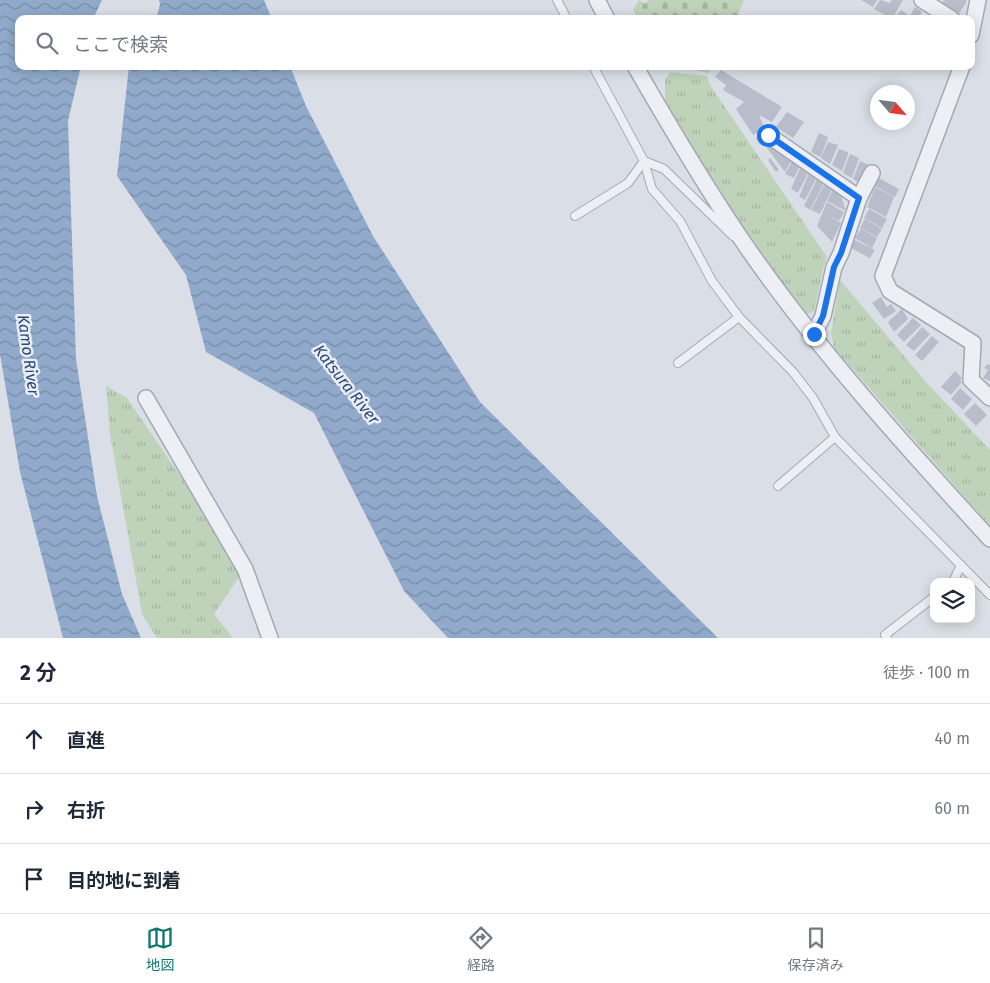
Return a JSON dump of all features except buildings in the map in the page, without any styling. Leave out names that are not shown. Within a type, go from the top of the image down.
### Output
[{"type":"street","points":[[597,0],[605,15]]},
{"type":"street","points":[[922,0],[946,15]]},
{"type":"street","points":[[975,15],[978,0]]},
{"type":"street","points":[[637,70],[678,139],[746,246],[814,334],[926,469],[990,539]]},
{"type":"street","points":[[960,70],[883,276],[890,291],[972,344],[971,380],[990,398]]},
{"type":"street","points":[[768,135],[859,198]]},
{"type":"street","points":[[814,334],[823,316],[834,267],[841,253],[859,198],[872,173]]},
{"type":"street","points":[[146,398],[245,569],[270,638]]},
{"type":"lane","points":[[558,0],[566,15]]},
{"type":"lane","points":[[595,70],[644,161],[652,189],[680,222],[712,281],[739,317],[793,372],[813,398],[836,437],[990,595]]},
{"type":"lane","points":[[575,216],[628,183],[644,161]]},
{"type":"lane","points":[[644,161],[664,169],[717,222],[746,246]]},
{"type":"lane","points":[[678,363],[739,317]]},
{"type":"lane","points":[[778,486],[836,437]]},
{"type":"lane","points":[[955,578],[961,565]]},
{"type":"lane","points":[[887,638],[885,635],[930,600]]},
{"type":"green space","points":[[639,0],[645,4],[649,0],[744,0],[738,15],[637,15],[633,10]]},
{"type":"green space","points":[[691,70],[710,70],[709,73]]},
{"type":"green space","points":[[670,72],[707,76],[710,85],[827,257],[814,312],[805,314],[752,241],[683,133],[665,101],[665,80]]},
{"type":"green space","points":[[840,280],[926,382],[990,450],[990,526],[834,348],[831,333]]},
{"type":"green space","points":[[106,386],[127,398],[219,533],[239,577],[214,614],[233,638],[157,638],[142,614],[110,434]]},
{"type":"water","name":"Kamo River","points":[[0,0],[102,0],[95,15],[15,15],[15,70],[80,70],[68,121],[76,359],[97,496],[122,594],[141,638],[63,638],[20,472],[0,354]]},
{"type":"water","points":[[159,0],[264,0],[270,15],[157,15],[160,5]]},
{"type":"water","name":"Katsura River","points":[[129,70],[292,70],[306,106],[373,236],[480,402],[718,638],[448,638],[404,591],[314,413],[206,352],[186,275],[117,176]]},
{"type":"route","points":[[768,135],[859,198],[841,253],[834,267],[823,316],[814,334]]}]
